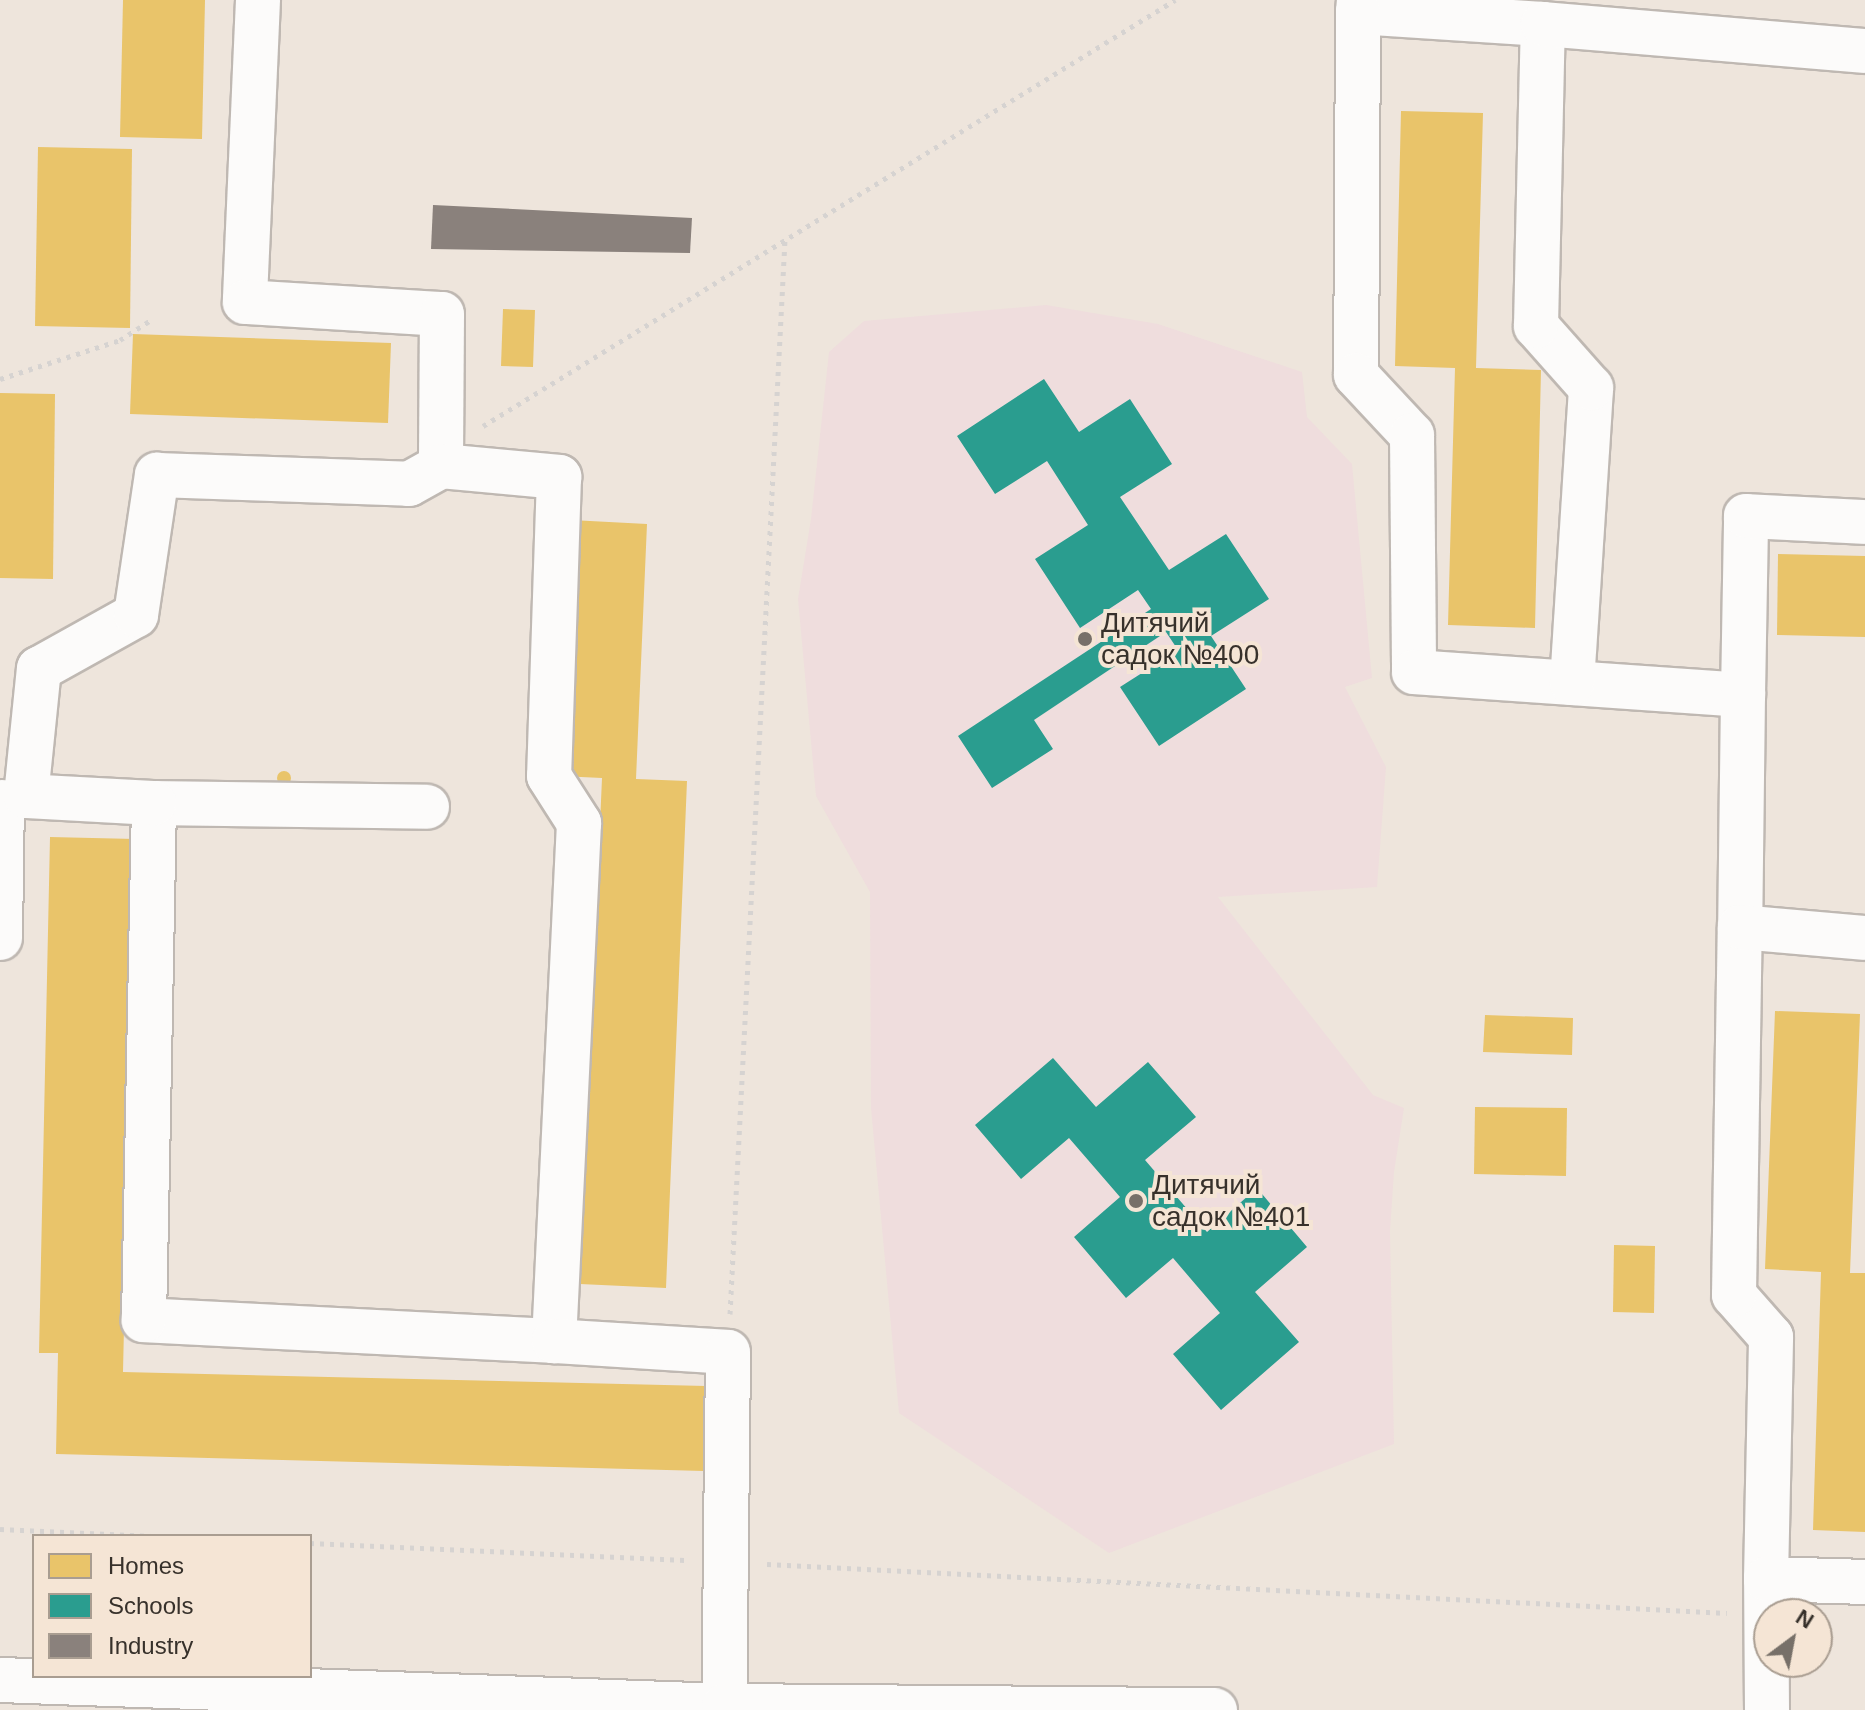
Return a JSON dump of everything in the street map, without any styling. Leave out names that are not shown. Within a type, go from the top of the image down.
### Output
[{"type":"street","points":[[258,0],[245,302],[442,314],[441,459]]},
{"type":"street","points":[[1743,695],[1414,672],[1412,435],[1356,375],[1358,6],[1865,51]]},
{"type":"street","points":[[1543,24],[1536,326],[1591,388],[1572,683]]},
{"type":"street","points":[[0,938],[9,800],[39,669],[136,615],[157,475],[409,484],[441,459],[559,477],[549,776],[579,823],[554,1341]]},
{"type":"street","points":[[1767,1710],[1771,1337],[1734,1295],[1746,516],[1865,522]]},
{"type":"street","points":[[9,800],[427,807]]},
{"type":"street","points":[[154,803],[144,1320],[728,1352],[724,1706]]},
{"type":"street","points":[[1740,927],[1865,938]]},
{"type":"street","points":[[1766,1597],[1865,1582]]},
{"type":"street","points":[[0,1680],[319,1700],[1215,1710]]},
{"type":"path","points":[[441,459],[785,240],[1175,0]]},
{"type":"path","points":[[728,1352],[785,240]]},
{"type":"path","points":[[0,379],[120,340],[152,319]]},
{"type":"path","points":[[0,1529],[109,1534]]},
{"type":"path","points":[[312,1543],[726,1562],[1766,1597]]},
{"type":"shaded area","points":[[1046,305],[1158,324],[1302,372],[1307,417],[1352,464],[1372,678],[1345,687],[1386,767],[1377,887],[1218,897],[1373,1095],[1404,1108],[1394,1172],[1390,1231],[1394,1444],[1109,1553],[899,1413],[871,1108],[870,892],[816,796],[798,599],[811,519],[829,352],[864,321]]},
{"type":"building: Homes","points":[[123,0],[205,0],[202,139],[120,137]]},
{"type":"building: Homes","points":[[1401,111],[1483,113],[1476,368],[1541,370],[1535,628],[1448,625],[1455,368],[1395,366]]},
{"type":"building: Homes","points":[[38,147],[132,149],[130,328],[35,326]]},
{"type":"building: Homes","points":[[503,309],[535,310],[533,367],[501,366]]},
{"type":"building: Homes","points":[[133,334],[391,343],[388,423],[130,414]]},
{"type":"building: Homes","points":[[0,393],[55,394],[53,579],[0,578]]},
{"type":"building: Homes","points":[[571,520],[647,524],[636,779],[687,781],[666,1288],[580,1284],[602,778],[560,776]]},
{"type":"building: Homes","points":[[1778,554],[1865,556],[1865,637],[1777,635]]},
{"type":"building: Homes","points":[[284,771],[291,778],[284,785],[277,778]]},
{"type":"building: Homes","points":[[50,837],[135,839],[123,1372],[706,1386],[704,1471],[56,1454],[58,1353],[39,1353]]},
{"type":"building: Homes","points":[[1775,1011],[1860,1014],[1850,1273],[1865,1273],[1865,1532],[1813,1530],[1821,1272],[1765,1269]]},
{"type":"building: Homes","points":[[1485,1015],[1573,1018],[1572,1055],[1483,1052]]},
{"type":"building: Homes","points":[[1475,1107],[1567,1108],[1566,1176],[1474,1174]]},
{"type":"building: Homes","points":[[1614,1245],[1655,1246],[1654,1313],[1613,1312]]},
{"type":"building: Schools","points":[[1044,379],[1079,432],[1130,399],[1172,464],[1120,497],[1169,570],[1226,534],[1269,599],[1211,636],[1246,689],[1159,746],[1120,687],[1178,650],[1166,632],[1034,720],[1053,749],[992,788],[958,736],[1151,609],[1138,590],[1080,628],[1035,559],[1088,525],[1047,461],[995,494],[957,436]]},
{"type":"building: Schools","points":[[1053,1058],[1096,1107],[1148,1062],[1196,1117],[1145,1160],[1207,1232],[1257,1188],[1307,1247],[1255,1292],[1299,1342],[1221,1410],[1173,1354],[1220,1313],[1173,1258],[1126,1298],[1074,1237],[1120,1197],[1069,1138],[1021,1179],[975,1125]]},
{"type":"building: Industry","points":[[433,205],[692,218],[690,253],[431,249]]},
{"type":"place","name":"Дитячий садок №400","points":[[1085,639]]},
{"type":"place","name":"Дитячий садок №401","points":[[1136,1201]]}]
